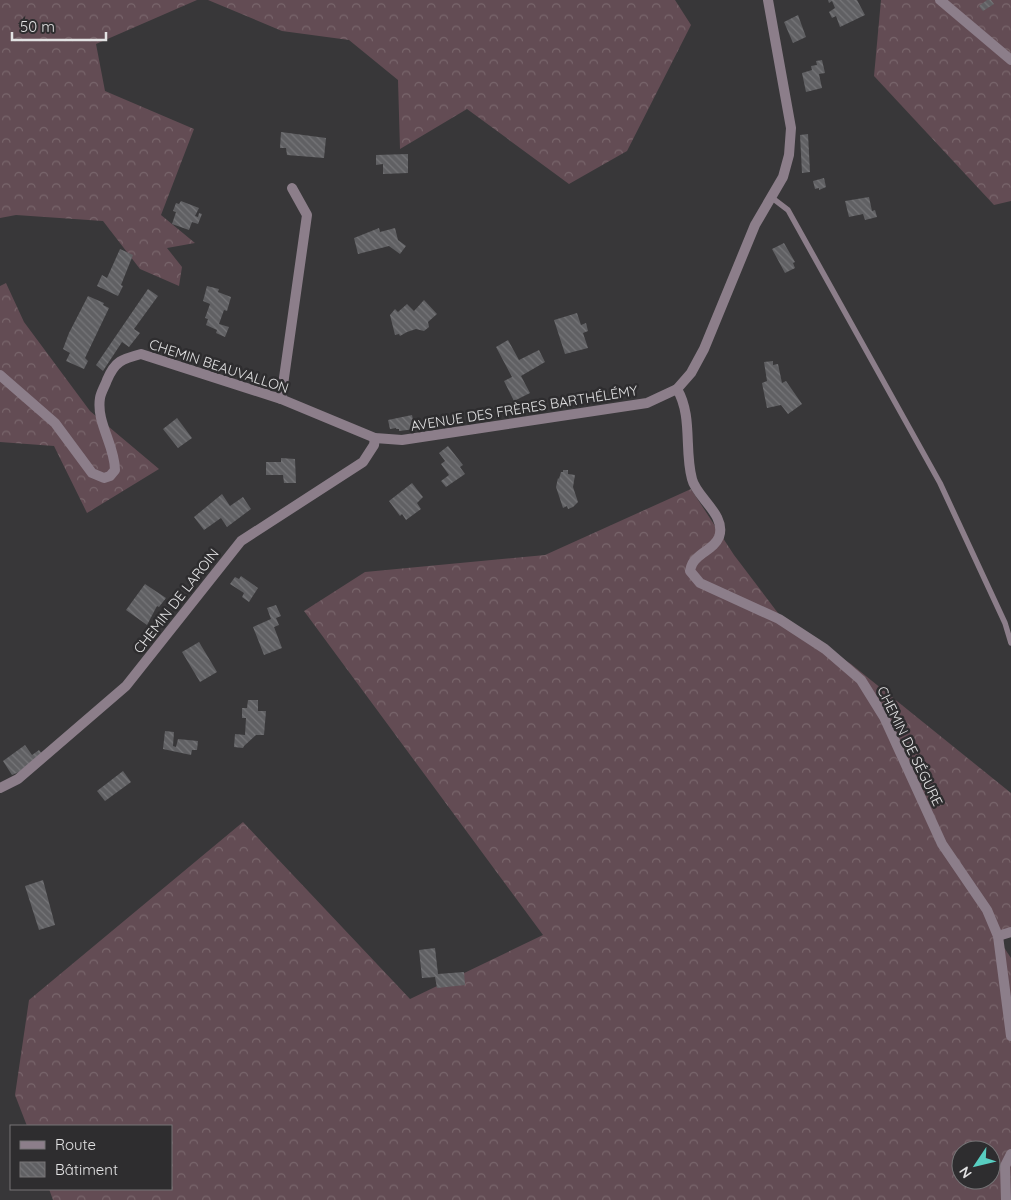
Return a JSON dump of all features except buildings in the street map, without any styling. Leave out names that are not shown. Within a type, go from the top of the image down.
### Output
[{"type":"street","name":"AVENUE DES FRÈRES BARTHÉLÉMY","points":[[374,438],[402,440],[647,403],[678,388],[691,373],[704,349],[755,225],[782,177],[789,154],[791,128],[768,0]]},
{"type":"street","points":[[940,0],[1011,60]]},
{"type":"street","points":[[281,399],[307,215],[292,188]]},
{"type":"street","name":"CHEMIN BEAUVALLON","points":[[0,375],[55,423],[92,472],[104,478],[110,476],[115,470],[115,460],[100,415],[100,398],[110,372],[117,362],[141,354],[281,399],[374,438]]},
{"type":"street","name":"CHEMIN DE SÉGURE","points":[[678,388],[686,417],[692,481],[718,518],[720,536],[713,546],[695,559],[690,571],[700,583],[779,619],[825,649],[861,680],[884,717],[942,844],[987,910],[998,936],[1011,1036]]},
{"type":"street","name":"CHEMIN DE LAROIN","points":[[0,788],[18,779],[126,686],[241,541],[363,462],[374,445],[374,438]]},
{"type":"street","points":[[998,936],[1011,932]]},
{"type":"street","points":[[1006,1200],[1005,1166],[1011,1154]]},
{"type":"lane","points":[[771,197],[788,210],[940,483],[1005,623],[1011,643]]},
{"type":"green space","points":[[0,0],[197,0],[96,44],[105,91],[194,129],[161,215],[195,243],[167,248],[182,267],[179,286],[140,269],[103,221],[16,215],[0,218]]},
{"type":"green space","points":[[208,0],[675,0],[691,25],[627,151],[569,184],[467,109],[400,149],[398,80],[349,40],[282,31]]},
{"type":"green space","points":[[881,0],[1011,0],[1011,201],[994,205],[874,76]]},
{"type":"green space","points":[[6,283],[24,322],[90,411],[159,469],[87,513],[54,446],[0,442],[0,286]]},
{"type":"green space","points":[[691,489],[734,555],[784,621],[851,664],[1011,793],[1011,930],[999,940],[1011,958],[1011,1200],[53,1200],[49,1190],[172,1190],[172,1125],[27,1125],[15,1095],[29,1000],[243,822],[410,999],[543,935],[304,611],[365,572],[545,555]]}]
